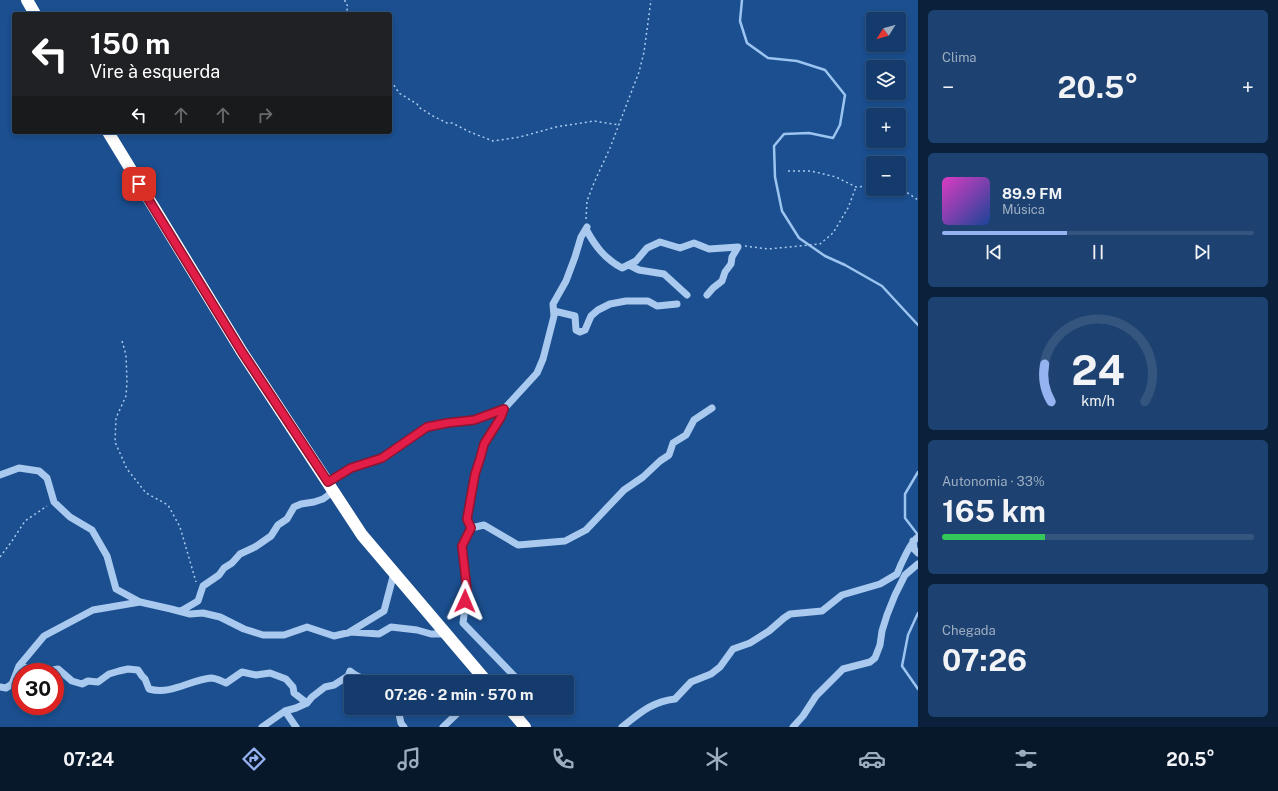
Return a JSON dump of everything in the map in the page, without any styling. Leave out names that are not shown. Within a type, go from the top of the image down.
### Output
[{"type":"highway","points":[[27,0],[35,12]]},
{"type":"highway","points":[[109,134],[242,352],[362,535],[481,675]]},
{"type":"highway","points":[[515,715],[525,727]]},
{"type":"street","points":[[471,528],[467,519],[475,474],[484,444],[501,417],[504,409],[537,372],[543,359],[554,316],[553,304],[566,281],[581,236],[587,228],[593,242],[611,263],[622,268],[636,261],[647,248],[660,242],[680,248],[694,243],[709,249],[738,247]]},
{"type":"street","points":[[707,295],[722,281],[738,247]]},
{"type":"street","points":[[629,265],[639,270],[664,274],[686,295]]},
{"type":"street","points":[[554,311],[575,316],[576,330],[580,332],[586,330],[591,316],[598,310],[610,304],[626,301],[648,301],[657,306],[677,304]]},
{"type":"street","points":[[471,528],[484,525],[518,545],[565,541],[586,530],[624,490],[643,477],[660,461],[669,455],[673,444],[686,435],[694,420],[712,408]]},
{"type":"street","points":[[181,611],[198,601],[203,586],[232,563],[240,554],[255,547],[271,536],[278,525],[287,520],[294,507],[323,499],[331,487],[351,468],[382,458],[427,427],[474,420],[504,409]]},
{"type":"street","points":[[0,475],[19,468],[39,471],[47,478],[54,502],[70,517],[92,530],[107,556],[116,589],[140,602],[190,614],[203,613],[220,617],[244,629],[263,635],[284,635],[307,627],[334,636],[348,633],[379,634],[391,627],[417,630],[431,634],[446,634]]},
{"type":"street","points":[[471,528],[462,546],[467,590],[463,623],[513,675]]},
{"type":"street","points":[[916,538],[914,549],[918,553]]},
{"type":"street","points":[[622,727],[645,708],[665,700],[675,699],[691,682],[712,674],[733,649],[750,643],[769,631],[790,614],[822,611],[842,595],[880,584],[897,574],[900,564],[916,538]]},
{"type":"street","points":[[793,727],[803,716],[816,696],[843,669],[870,662],[875,658],[887,615],[895,595],[905,575],[918,564]]},
{"type":"street","points":[[348,633],[384,611],[394,573]]},
{"type":"street","points":[[22,663],[44,636],[72,620],[93,610],[140,602]]},
{"type":"street","points":[[64,674],[72,681],[82,684],[88,682],[98,682],[109,674],[119,671],[128,669],[138,670],[145,679],[149,689],[158,691],[212,678],[226,682],[242,672],[256,675],[270,673],[286,679],[293,687],[294,693],[307,703]]},
{"type":"street","points":[[348,675],[350,671],[356,675]]},
{"type":"street","points":[[262,727],[285,711],[307,703],[324,687],[334,684],[344,678]]},
{"type":"street","points":[[0,690],[12,684]]},
{"type":"street","points":[[285,711],[296,727]]},
{"type":"street","points":[[399,715],[401,723],[404,727]]},
{"type":"street","points":[[443,727],[456,715]]},
{"type":"path","points":[[345,0],[345,3],[348,6],[346,12]]},
{"type":"path","points":[[587,228],[587,201],[610,148],[639,72],[644,52],[651,0]]},
{"type":"path","points":[[392,82],[399,93],[433,116],[493,141],[520,137],[556,127],[594,121],[619,125]]},
{"type":"path","points":[[788,171],[811,170],[836,177],[856,187],[866,186]]},
{"type":"path","points":[[738,247],[747,245],[768,249],[820,244],[833,233],[848,208],[856,187]]},
{"type":"path","points":[[906,192],[918,200]]},
{"type":"path","points":[[122,341],[126,355],[127,382],[126,396],[116,418],[115,442],[127,468],[146,493],[168,505],[180,527],[200,594]]},
{"type":"path","points":[[0,556],[25,521],[54,502]]},
{"type":"waterway","points":[[742,0],[740,21],[747,43],[768,58],[797,61],[825,70],[845,95],[840,125],[833,138],[809,133],[784,134],[774,146],[775,177],[782,211],[799,238],[825,256],[845,265],[882,286],[918,325]]},
{"type":"waterway","points":[[918,472],[905,494],[905,518],[918,535]]},
{"type":"waterway","points":[[918,613],[908,635],[902,666],[918,689]]},
{"type":"route","points":[[139,184],[242,352],[328,482],[351,468],[382,458],[427,427],[474,420],[504,409],[501,417],[484,444],[475,474],[467,519],[471,528],[462,546],[467,590],[465,601]]}]
